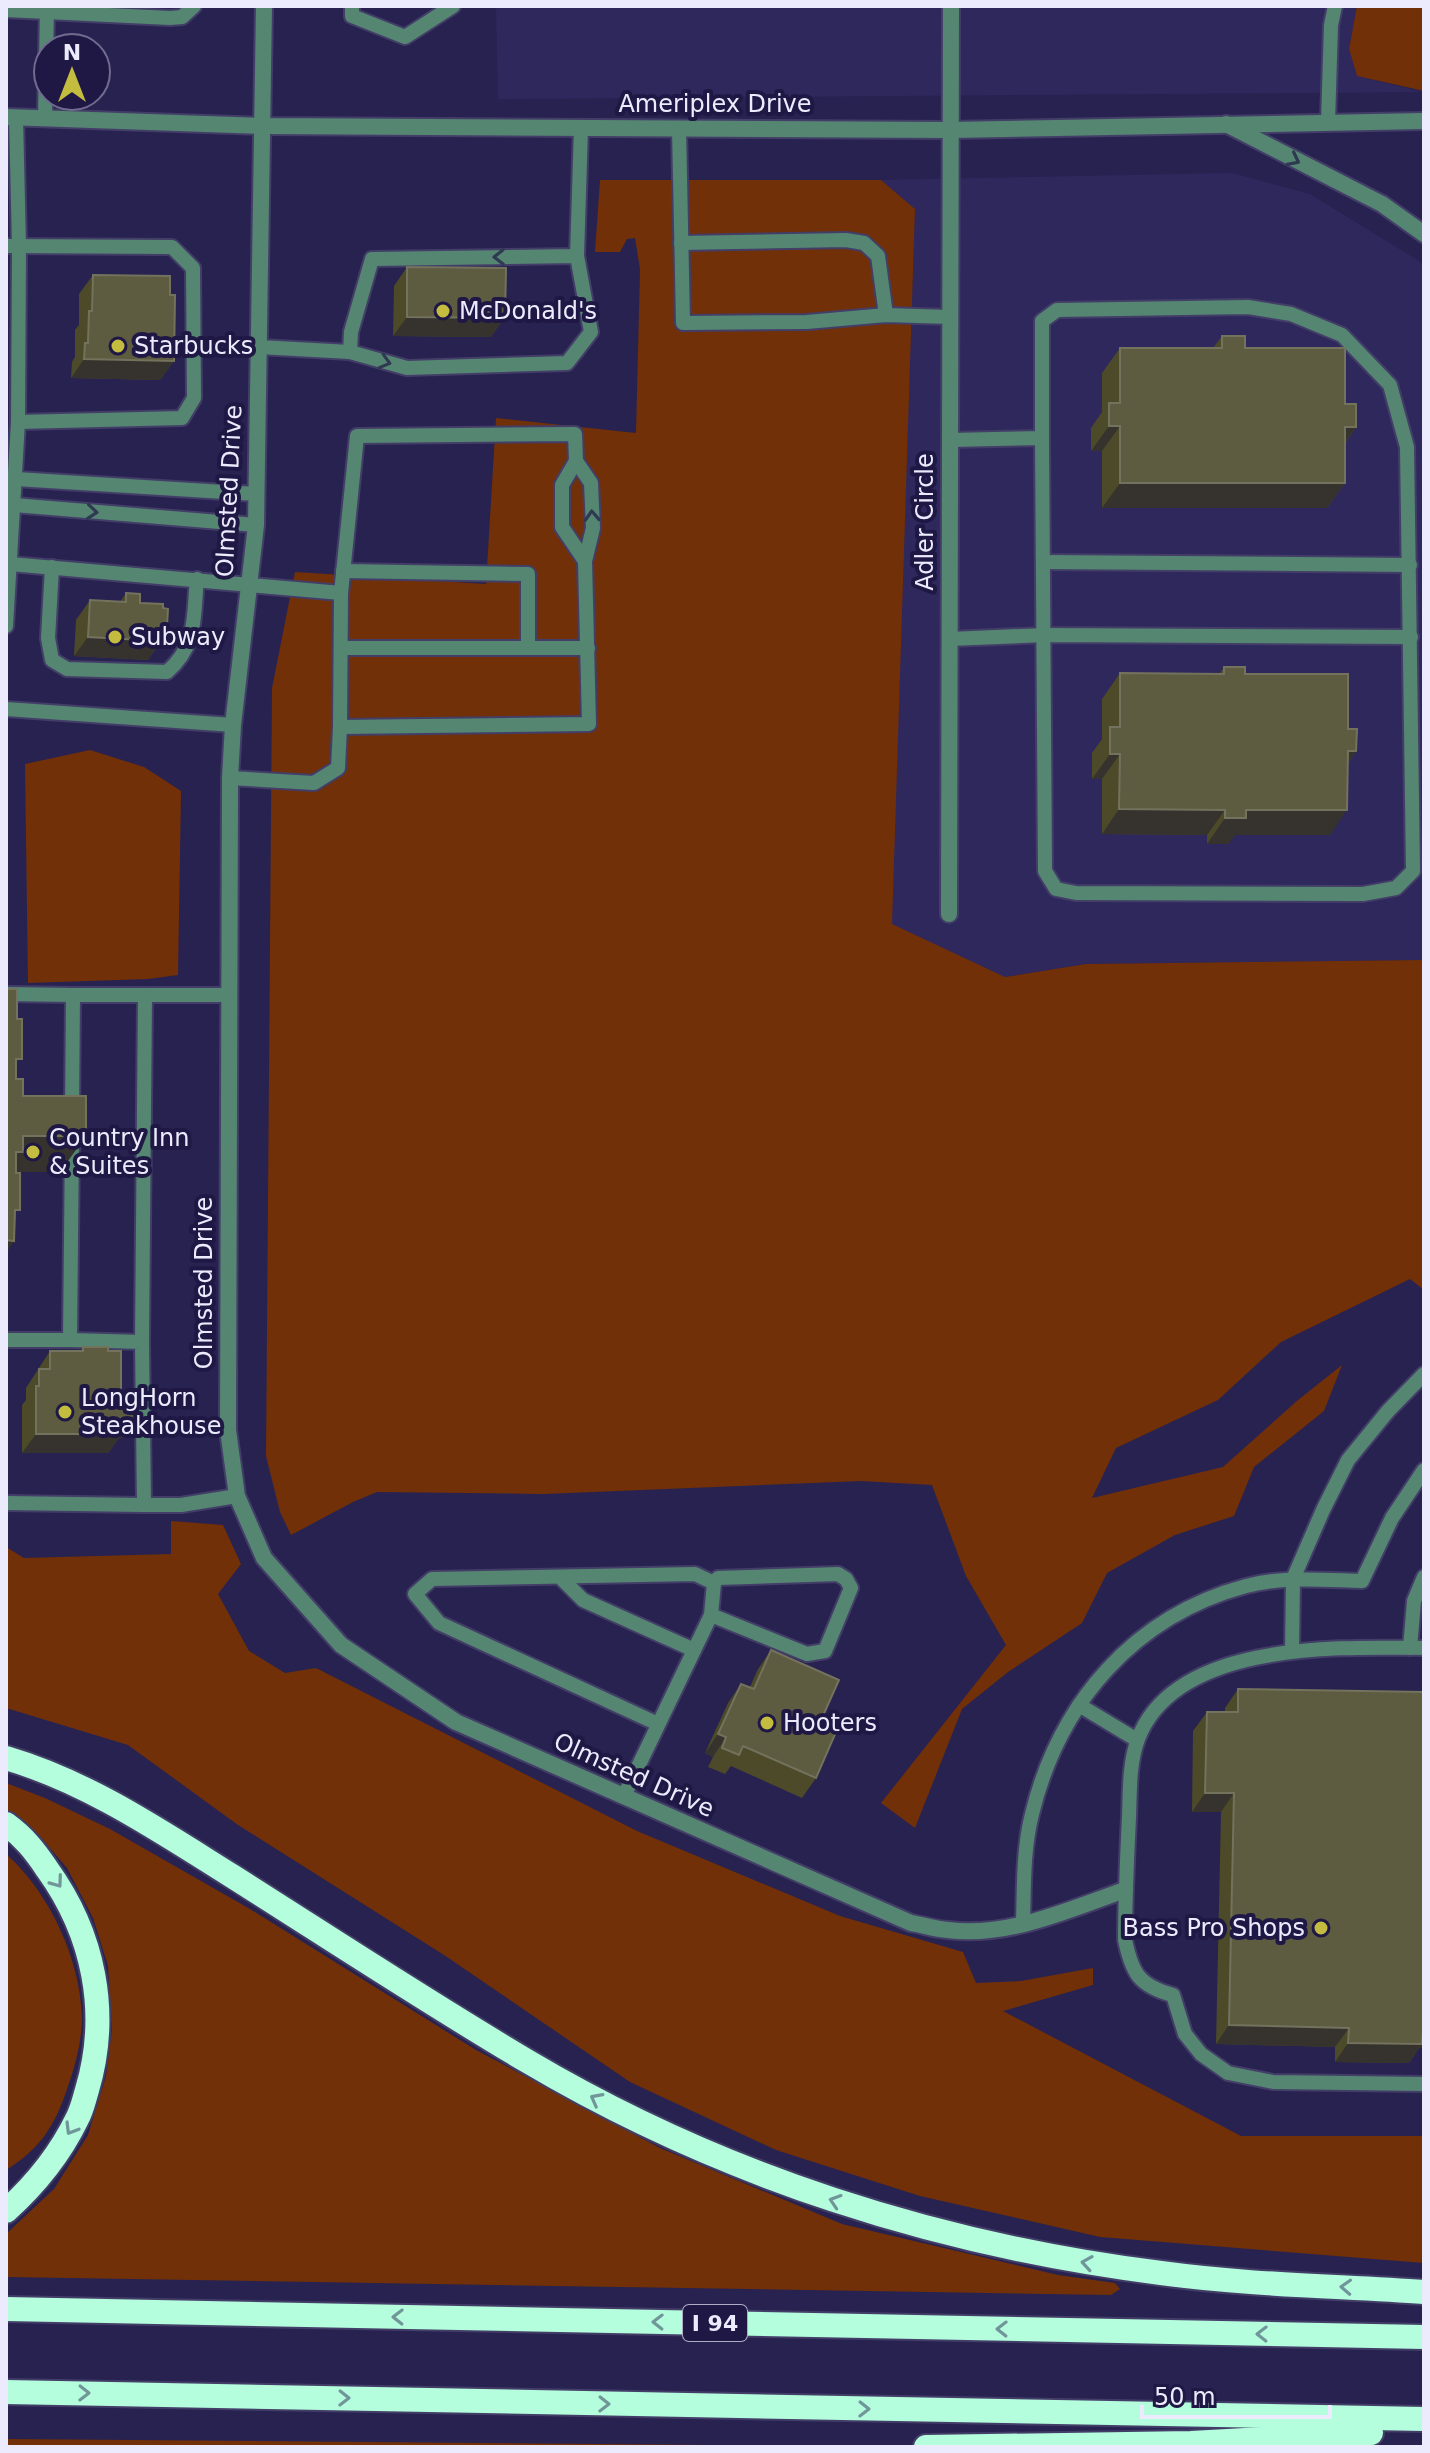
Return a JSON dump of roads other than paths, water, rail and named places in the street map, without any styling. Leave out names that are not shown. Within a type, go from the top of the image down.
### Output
[{"type":"highway","points":[[6,1758],[60,1778],[145,1822],[556,2078],[652,2127],[770,2178],[833,2201],[917,2225],[1068,2260],[1213,2279],[1424,2292]]},
{"type":"highway","points":[[6,1824],[25,1838],[66,1894],[87,1944],[98,2000],[96,2059],[79,2117],[46,2171],[16,2189],[6,2211]]},
{"type":"highway","name":"I 94","points":[[6,2309],[1424,2337]]},
{"type":"highway","points":[[6,2392],[1424,2419]]},
{"type":"highway","points":[[926,2447],[1191,2443],[1424,2430]]},
{"type":"street","name":"Olmsted Drive","points":[[264,6],[256,525],[233,725],[228,995],[228,1430],[237,1496],[264,1558],[341,1645],[456,1722],[911,1923],[950,1931],[990,1930],[1023,1924],[1125,1890]]},
{"type":"street","name":"Adler Circle","points":[[949,914],[951,6]]},
{"type":"street","name":"Ameriplex Drive","points":[[11,117],[263,126],[950,130],[1424,121]]},
{"type":"street","points":[[1225,123],[1382,204],[1424,234]]},
{"type":"lane","points":[[6,10],[45,8],[170,18],[182,17],[194,6]]},
{"type":"lane","points":[[352,6],[352,16],[405,37],[453,6]]},
{"type":"lane","points":[[1328,122],[1331,25],[1335,6]]},
{"type":"lane","points":[[45,8],[45,118]]},
{"type":"lane","points":[[6,626],[18,422],[12,390],[11,117]]},
{"type":"lane","points":[[259,347],[350,352],[407,368],[567,363],[591,332],[577,256],[581,128]]},
{"type":"lane","points":[[679,128],[683,323],[807,322],[886,315],[950,317]]},
{"type":"lane","points":[[681,243],[846,240],[864,243],[878,256],[886,315]]},
{"type":"lane","points":[[13,246],[172,247],[193,268],[194,398],[182,418],[18,422]]},
{"type":"lane","points":[[350,352],[351,332],[372,259],[577,256]]},
{"type":"lane","points":[[1248,307],[1291,314],[1342,335],[1390,385],[1407,447],[1411,637],[1413,871],[1396,888],[1363,894],[1076,893],[1056,889],[1045,871],[1042,438],[1042,321],[1057,310],[1248,307]]},
{"type":"lane","points":[[230,778],[314,783],[338,768],[341,593],[357,436],[575,434],[576,461],[591,483],[593,528],[585,561],[589,724],[340,727]]},
{"type":"lane","points":[[950,440],[1042,438]]},
{"type":"lane","points":[[576,461],[562,485],[562,527],[585,561]]},
{"type":"lane","points":[[16,479],[257,494]]},
{"type":"lane","points":[[14,505],[256,525]]},
{"type":"lane","points":[[1043,562],[1410,565]]},
{"type":"lane","points":[[8,574],[52,567],[341,593]]},
{"type":"lane","points":[[52,567],[48,638],[52,660],[67,669],[167,672],[181,659],[191,640],[197,579]]},
{"type":"lane","points":[[343,571],[528,574],[528,648]]},
{"type":"lane","points":[[949,639],[1045,635],[1411,637]]},
{"type":"lane","points":[[341,648],[588,648]]},
{"type":"lane","points":[[6,709],[233,725]]},
{"type":"lane","points":[[6,994],[228,995]]},
{"type":"lane","points":[[70,1340],[73,995]]},
{"type":"lane","points":[[144,1505],[145,995]]},
{"type":"lane","points":[[6,1340],[142,1342]]},
{"type":"lane","points":[[1292,1650],[1293,1579],[1323,1510],[1348,1460],[1388,1411],[1424,1374]]},
{"type":"lane","points":[[1023,1924],[1031,1817],[1044,1770],[1069,1719],[1102,1672],[1137,1640],[1188,1607],[1247,1585],[1293,1579],[1362,1581],[1392,1518],[1424,1470]]},
{"type":"lane","points":[[6,1503],[181,1505],[237,1496]]},
{"type":"lane","points":[[658,1724],[439,1623],[415,1594],[432,1579],[695,1574],[714,1583]]},
{"type":"lane","points":[[624,1796],[711,1615],[714,1583],[718,1578],[838,1574],[846,1579],[851,1588],[825,1651],[807,1654],[711,1615]]},
{"type":"lane","points":[[560,1577],[583,1600],[694,1650]]},
{"type":"lane","points":[[1424,1577],[1414,1601],[1417,1648],[1292,1650],[1246,1660],[1191,1680],[1166,1699],[1148,1719],[1137,1740],[1131,1768],[1125,1890],[1125,1940],[1130,1962],[1141,1981],[1154,1990],[1173,1995],[1185,2034],[1201,2054],[1228,2073],[1273,2082],[1424,2084]]},
{"type":"lane","points":[[1079,1705],[1137,1740]]},
{"type":"place","name":"McDonald's","points":[[443,311]]},
{"type":"place","name":"Starbucks","points":[[118,346]]},
{"type":"place","name":"Subway","points":[[115,637]]},
{"type":"place","name":"Country Inn & Suites","points":[[33,1152]]},
{"type":"place","name":"LongHorn Steakhouse","points":[[65,1412]]},
{"type":"place","name":"Hooters","points":[[767,1723]]},
{"type":"place","name":"Bass Pro Shops","points":[[1321,1928]]}]
